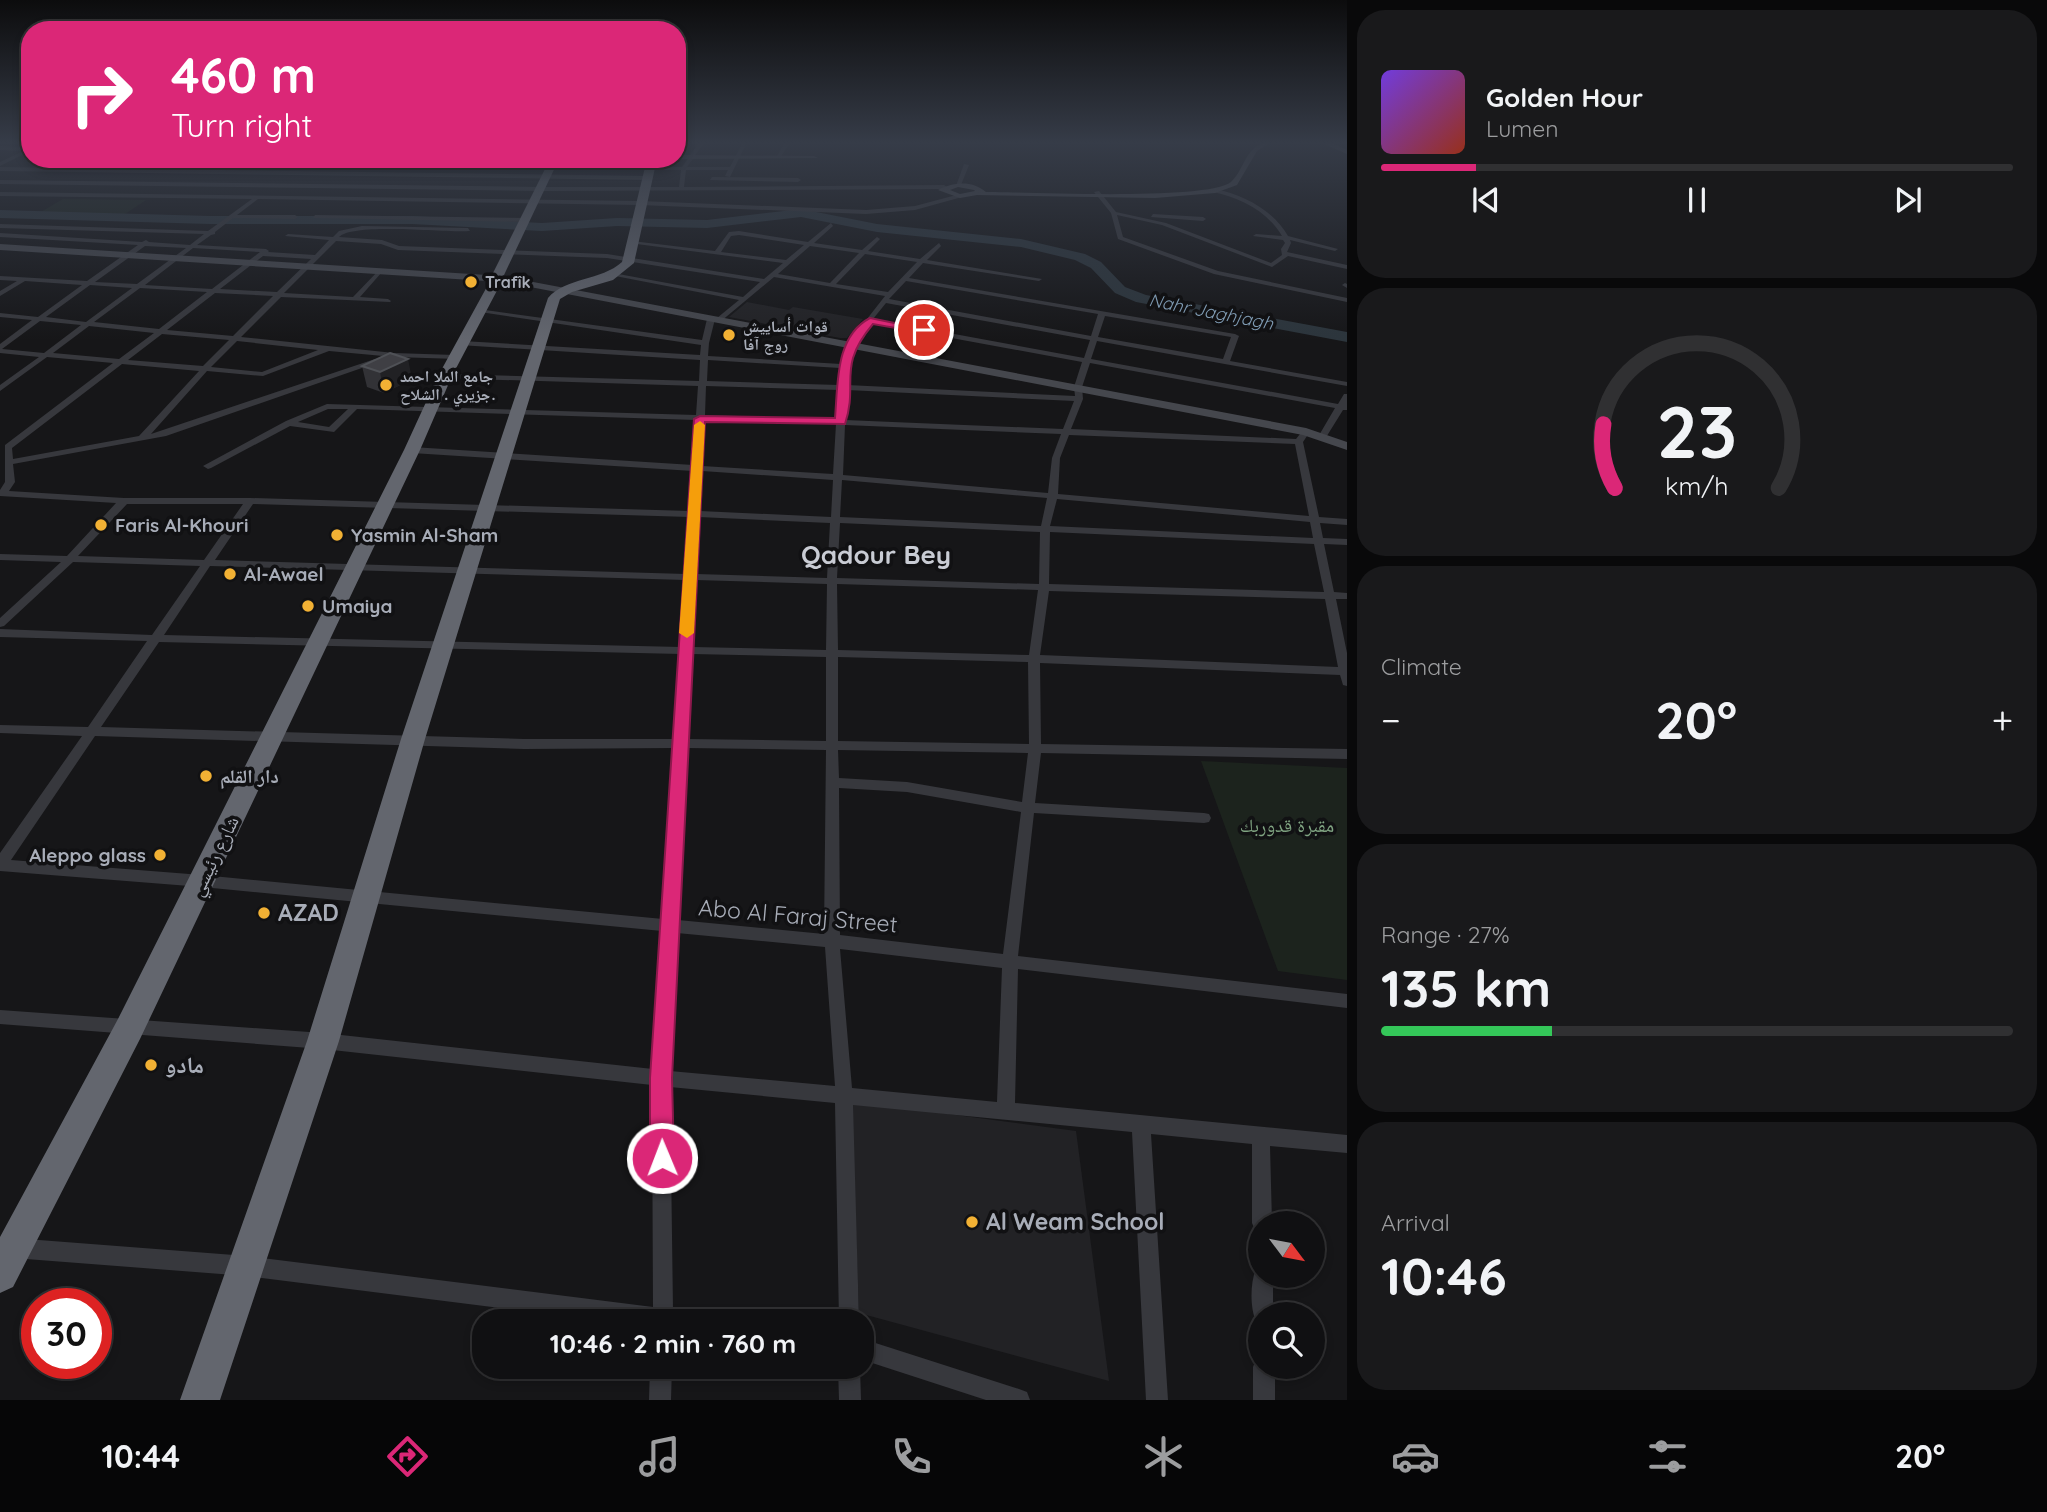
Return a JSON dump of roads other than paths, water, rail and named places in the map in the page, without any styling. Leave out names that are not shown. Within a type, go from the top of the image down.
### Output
[{"type":"highway","name":"شارع رئيسي","points":[[0,1274],[7,1248],[129,1029],[454,359],[531,209]]},
{"type":"highway","points":[[200,1400],[323,1041],[413,740],[520,414],[554,298],[562,290],[595,284],[613,275],[631,259],[638,209]]},
{"type":"street","points":[[0,389],[243,209]]},
{"type":"street","points":[[845,209],[895,209]]},
{"type":"street","points":[[1111,209],[1120,238],[1138,245],[1216,273],[1347,300]]},
{"type":"street","points":[[1135,216],[1272,265],[1285,256],[1287,238],[1274,222],[1257,209]]},
{"type":"street","points":[[1161,216],[1173,212]]},
{"type":"street","points":[[1114,213],[1203,219]]},
{"type":"street","points":[[232,218],[295,216]]},
{"type":"street","points":[[314,218],[526,221]]},
{"type":"street","points":[[669,1309],[661,1078],[693,514],[705,351],[715,319],[745,299],[831,225]]},
{"type":"street","points":[[0,226],[161,232],[216,230]]},
{"type":"street","points":[[2,248],[38,228]]},
{"type":"street","points":[[142,438],[332,239],[353,228],[468,230]]},
{"type":"street","points":[[0,349],[161,232]]},
{"type":"street","points":[[718,253],[733,233],[1039,279]]},
{"type":"street","points":[[0,235],[266,251],[8,447],[10,481],[1,493]]},
{"type":"street","points":[[288,236],[382,242],[398,248],[631,259],[766,281]]},
{"type":"street","points":[[1256,236],[1287,238],[1335,249]]},
{"type":"street","points":[[831,285],[877,239]]},
{"type":"street","points":[[632,243],[788,262]]},
{"type":"street","points":[[849,1309],[844,1096],[832,941],[832,580],[844,366],[851,344],[888,298],[939,245]]},
{"type":"street","points":[[2,248],[497,279],[851,344],[1078,393],[1302,437]]},
{"type":"street","points":[[1285,253],[1347,267]]},
{"type":"street","points":[[262,254],[316,257]]},
{"type":"street","points":[[355,299],[379,272]]},
{"type":"street","points":[[613,275],[745,299]]},
{"type":"street","points":[[774,275],[1347,384]]},
{"type":"street","points":[[0,278],[388,301]]},
{"type":"street","points":[[0,294],[23,279]]},
{"type":"street","points":[[906,279],[1235,336],[1226,362]]},
{"type":"street","points":[[480,310],[705,351],[844,366]]},
{"type":"street","points":[[1006,1111],[1010,961],[1035,747],[1034,659],[1044,586],[1045,527],[1053,495],[1056,458],[1102,313]]},
{"type":"street","points":[[0,315],[454,359],[530,378],[1078,393]]},
{"type":"street","points":[[870,321],[1343,407]]},
{"type":"street","points":[[0,349],[266,373],[330,347]]},
{"type":"street","points":[[454,359],[540,348],[705,351]]},
{"type":"street","points":[[9,462],[169,432],[286,392],[322,383],[394,355]]},
{"type":"street","points":[[1322,437],[1343,407],[1347,396]]},
{"type":"street","points":[[208,466],[327,406],[1322,437],[1347,446]]},
{"type":"street","points":[[289,423],[331,430],[355,407]]},
{"type":"street","points":[[0,634],[317,645],[831,651],[1346,674],[1314,520],[1302,437]]},
{"type":"street","points":[[412,450],[837,477],[1347,522]]},
{"type":"street","points":[[1,493],[124,501],[250,501],[836,519],[1347,542]]},
{"type":"street","points":[[0,624],[69,560],[124,501]]},
{"type":"street","points":[[202,881],[0,864],[250,501]]},
{"type":"street","points":[[0,557],[1347,596]]},
{"type":"street","points":[[0,729],[524,744],[1035,747],[1347,754]]},
{"type":"street","points":[[833,783],[907,787],[1028,808],[1204,818]]},
{"type":"street","name":"Abo Al Faraj Street","points":[[202,881],[832,941],[1347,1001]]},
{"type":"street","points":[[0,1017],[129,1029],[323,1041],[661,1078],[1347,1144]]},
{"type":"street","points":[[1141,1123],[1157,1400]]},
{"type":"street","points":[[1261,1136],[1262,1211]]},
{"type":"street","points":[[7,1248],[247,1266],[583,1309]]},
{"type":"street","points":[[874,1353],[1018,1400]]},
{"type":"street","points":[[660,1400],[661,1379]]},
{"type":"street","points":[[849,1379],[850,1400]]},
{"type":"street","points":[[1264,1379],[1264,1400]]},
{"type":"waterway","name":"Nahr Jaghjagh","points":[[0,214],[210,220],[412,220],[542,227],[617,222],[707,224],[801,213],[877,228],[1021,243],[1080,257],[1096,265],[1120,290],[1142,299],[1347,337]]},
{"type":"place","name":"Trafîk","points":[[471,282]]},
{"type":"place","name":"قوات أساييش روج آفا","points":[[729,335]]},
{"type":"place","name":"جامع الملا احمد جزيري . الشلاح.","points":[[386,385]]},
{"type":"place","name":"Faris Al-Khouri","points":[[101,525]]},
{"type":"place","name":"Yasmin Al-Sham","points":[[337,535]]},
{"type":"place","name":"Al-Awael","points":[[230,574]]},
{"type":"place","name":"Umaiya","points":[[308,606]]},
{"type":"place","name":"دار القلم","points":[[206,776]]},
{"type":"place","name":"Aleppo glass","points":[[160,855]]},
{"type":"place","name":"AZAD","points":[[264,913]]},
{"type":"place","name":"مادو","points":[[151,1065]]},
{"type":"place","name":"Al Weam School","points":[[972,1222]]},
{"type":"district","name":"Qadour Bey","points":[[876,555]]},
{"type":"park label","name":"مقبرة قدوربك","points":[[1287,825]]}]
